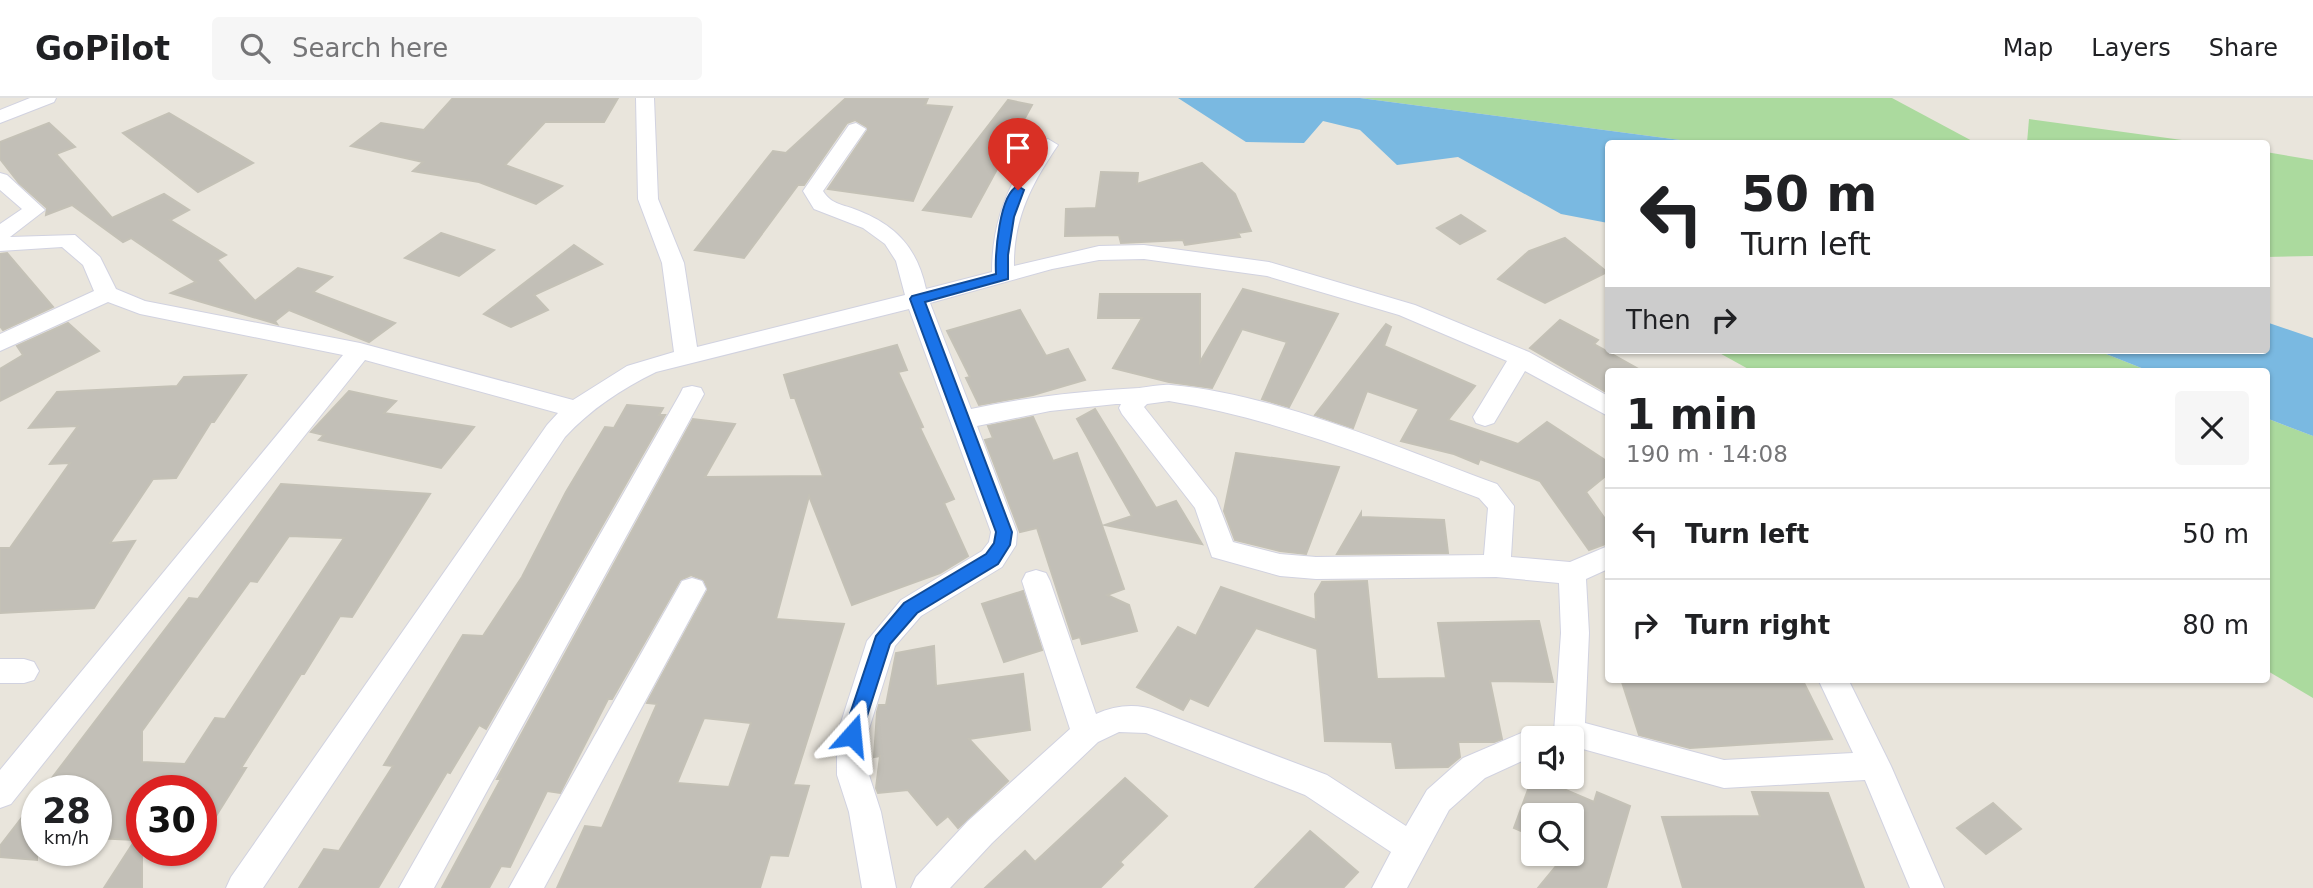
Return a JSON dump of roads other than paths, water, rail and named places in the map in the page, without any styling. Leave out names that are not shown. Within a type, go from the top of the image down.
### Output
[{"type":"street","points":[[0,117],[47,98]]},
{"type":"street","points":[[645,98],[648,199],[673,263],[686,355]]},
{"type":"street","points":[[856,129],[813,191],[821,205],[849,214],[888,233],[906,260],[917,299],[1004,532],[1002,545],[992,559],[911,608],[882,641],[852,735],[853,775],[865,812],[879,888]]},
{"type":"street","points":[[1003,276],[1002,255],[1008,217],[1030,166],[1048,145]]},
{"type":"street","points":[[0,179],[92,262],[107,294],[139,307],[360,351],[575,409]]},
{"type":"street","points":[[0,234],[35,210]]},
{"type":"street","points":[[0,244],[67,240]]},
{"type":"street","points":[[243,888],[556,431],[575,409],[619,380],[649,366],[1098,253],[1144,252],[1247,264],[1407,310],[1521,358],[1605,405]]},
{"type":"street","points":[[0,343],[107,294]]},
{"type":"street","points":[[0,794],[360,351]]},
{"type":"street","points":[[1485,417],[1521,358]]},
{"type":"street","points":[[962,420],[1058,399],[1105,395],[1169,393],[1221,400],[1355,442],[1488,491],[1501,506],[1502,532],[1496,566]]},
{"type":"street","points":[[416,888],[692,394]]},
{"type":"street","points":[[1139,396],[1132,408],[1207,505],[1222,550],[1280,565],[1316,568],[1496,566],[1572,573],[1605,558]]},
{"type":"street","points":[[1560,726],[1575,633],[1572,573]]},
{"type":"street","points":[[1036,581],[1087,733]]},
{"type":"street","points":[[526,888],[692,589]]},
{"type":"street","points":[[1835,683],[1875,766],[1927,888]]},
{"type":"street","points":[[928,888],[980,832],[1087,733],[1116,719],[1147,720],[1316,785],[1411,847]]},
{"type":"street","points":[[1584,741],[1724,774],[1875,766]]},
{"type":"street","points":[[1389,888],[1438,800],[1474,768],[1521,747]]},
{"type":"water","points":[[1178,98],[1360,98],[1680,140],[1605,140],[1605,222],[1561,214],[1458,157],[1397,165],[1360,130],[1323,121],[1304,143],[1246,142]]},
{"type":"water","points":[[2270,323],[2313,338],[2313,436],[2270,420],[2270,368],[2141,368],[2106,354],[2270,354]]}]
